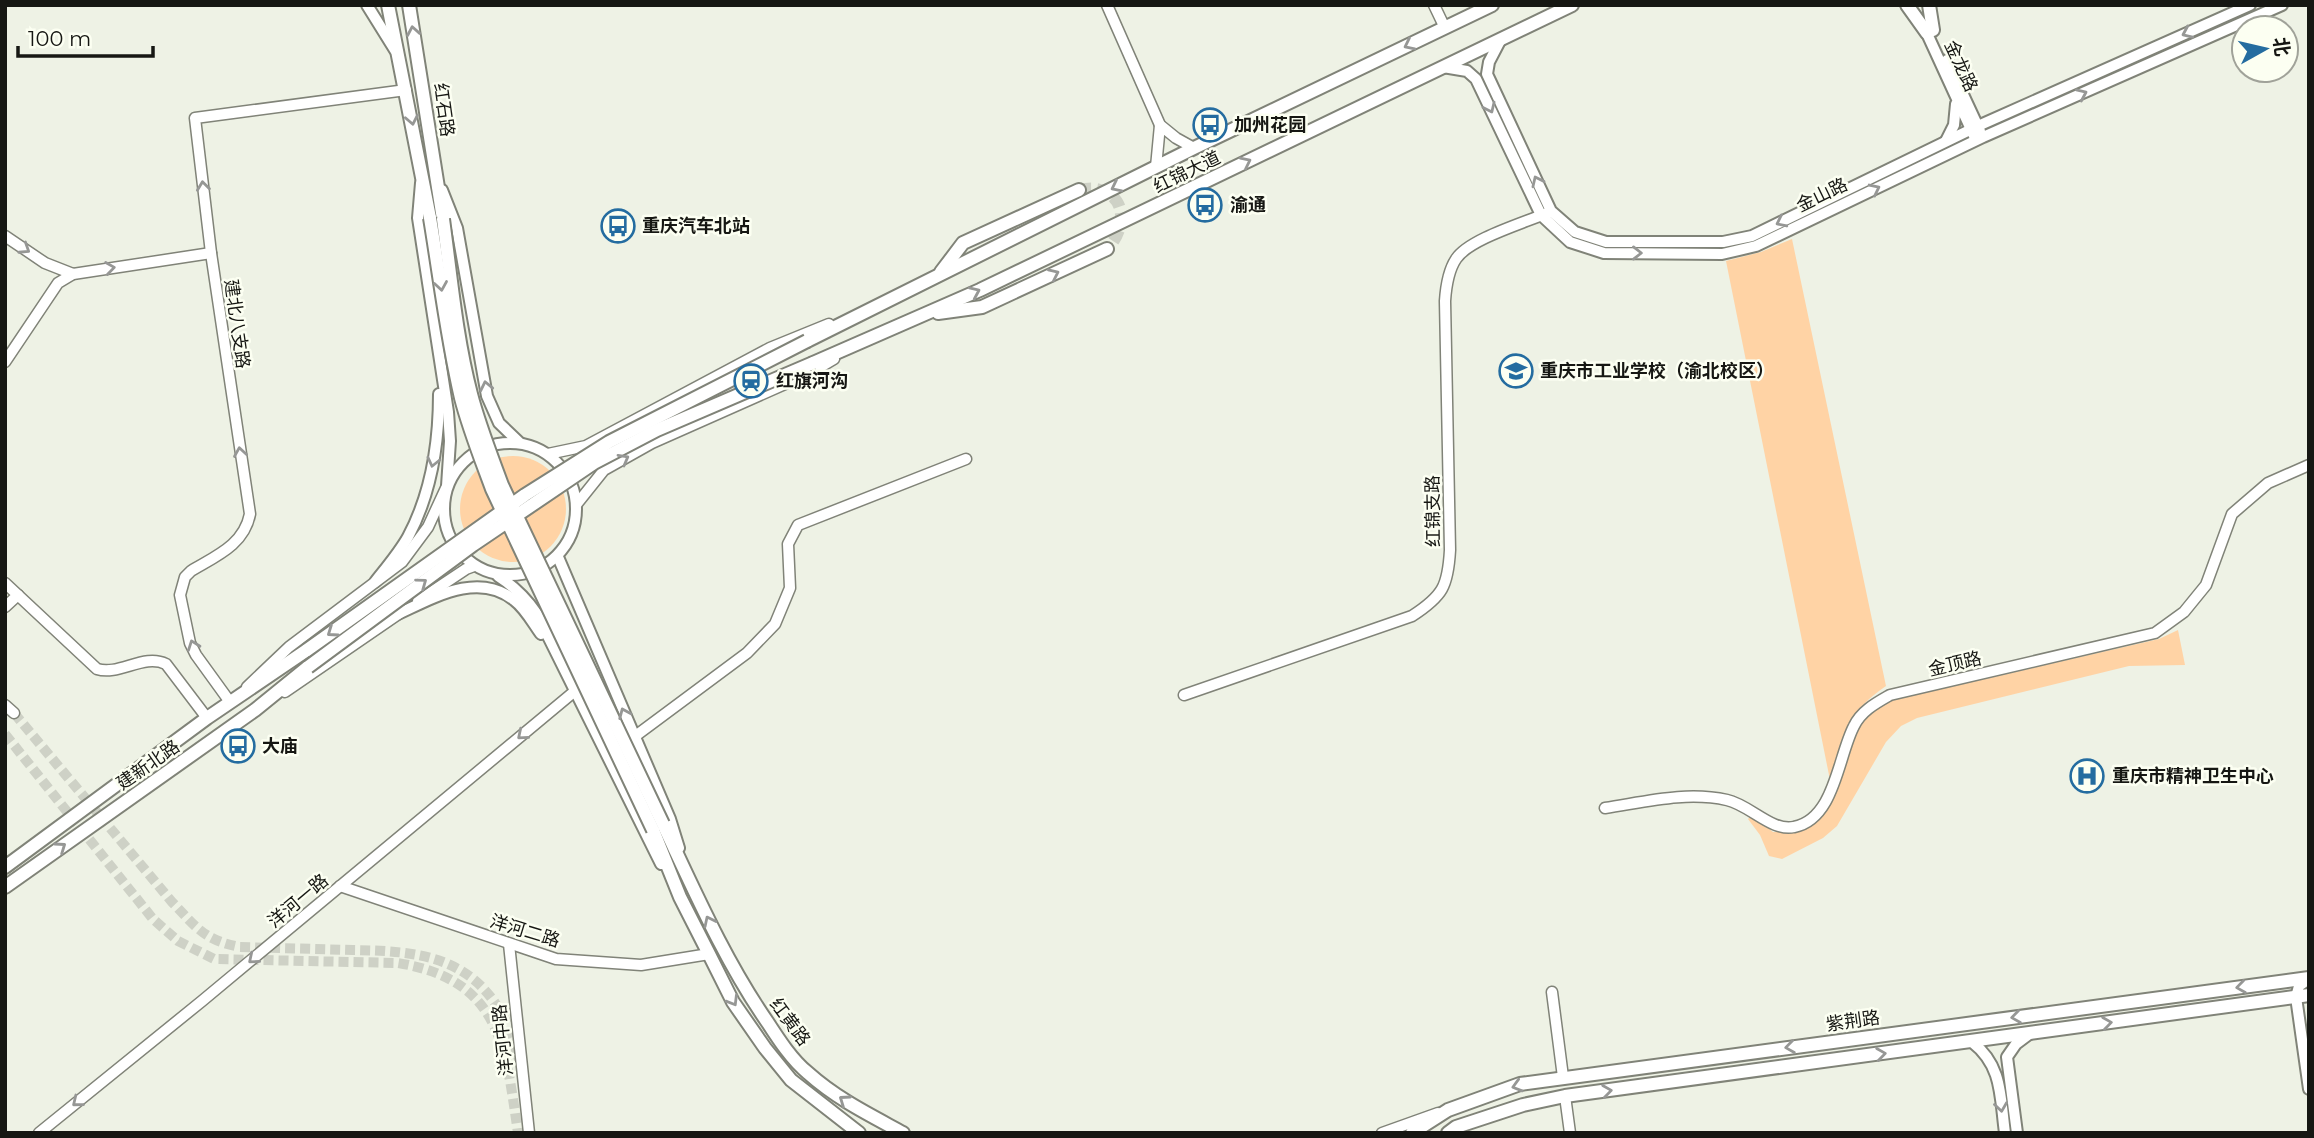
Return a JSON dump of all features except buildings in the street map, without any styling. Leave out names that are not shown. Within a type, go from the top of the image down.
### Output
[{"type":"main road","name":"红石路","points":[[367,5],[399,57]]},
{"type":"main road","name":"红石路","points":[[388,5],[422,169],[437,219]]},
{"type":"main road","name":"红石路","points":[[409,5],[435,173],[437,219]]},
{"type":"main road","name":"红锦大道","points":[[307,650],[525,495],[609,442],[872,307],[1492,5]]},
{"type":"main road","name":"红锦大道","points":[[308,667],[484,537],[594,463],[656,430],[980,290],[1572,5]]},
{"type":"main road","points":[[1907,5],[1930,32]]},
{"type":"main road","name":"金龙路","points":[[1914,5],[1930,32],[1977,133]]},
{"type":"main road","name":"金龙路","points":[[1922,5],[1956,97],[1977,133]]},
{"type":"main road","points":[[1929,5],[1930,32]]},
{"type":"main road","name":"金山路","points":[[1481,76],[1546,213],[1570,242],[1604,253],[1722,254],[1756,246],[1977,133],[2250,5]]},
{"type":"main road","name":"金山路","points":[[1546,213],[1575,232],[1605,242],[1723,242],[1752,236],[1946,142],[1977,133],[2282,5]]},
{"type":"main road","points":[[1443,67],[1481,76],[1501,39]]},
{"type":"main road","points":[[1946,142],[1954,125],[1956,97]]},
{"type":"main road","points":[[422,169],[418,218],[448,412],[450,441],[443,507],[447,530],[457,551],[474,566],[496,575],[515,587],[527,599],[644,833],[680,897]]},
{"type":"main road","points":[[435,173],[457,228],[487,396],[499,423],[520,443]]},
{"type":"main road","points":[[939,275],[963,243],[1079,190]]},
{"type":"main road","points":[[437,219],[471,394],[486,442],[502,485],[658,827]]},
{"type":"main road","points":[[920,316],[982,307],[1107,249]]},
{"type":"main road","points":[[375,582],[407,538],[422,503],[437,444],[440,370]]},
{"type":"main road","points":[[446,488],[464,460],[483,447],[506,442],[527,444],[548,454],[563,468],[574,490],[576,505],[577,517],[570,539],[558,557],[547,565],[526,574],[496,575]]},
{"type":"main road","points":[[558,557],[670,819],[694,890]]},
{"type":"main road","points":[[398,614],[449,591],[486,587],[503,592],[517,602],[558,657]]},
{"type":"main road","name":"建新北路","points":[[5,867],[207,718],[307,650]]},
{"type":"main road","name":"建新北路","points":[[5,887],[255,710],[308,667]]},
{"type":"main road","name":"红黄路","points":[[658,827],[694,890],[747,994],[778,1038],[806,1072],[849,1105],[903,1133]]},
{"type":"main road","name":"红黄路","points":[[658,827],[680,897],[733,1002],[791,1080],[853,1132]]},
{"type":"main road","points":[[2309,979],[2299,986],[2303,996],[2309,1088]]},
{"type":"main road","name":"紫荆路","points":[[1412,1133],[1448,1110],[1520,1084],[2309,979]]},
{"type":"main road","name":"紫荆路","points":[[1448,1133],[1523,1105],[1565,1096],[2303,996]]},
{"type":"main road","points":[[2017,1133],[2007,1057],[2016,1044],[2028,1035]]},
{"type":"main road","points":[[1972,1042],[1990,1059],[1996,1071],[2005,1133]]},
{"type":"street","points":[[1107,5],[1160,125],[1194,148]]},
{"type":"street","points":[[1434,5],[1445,28]]},
{"type":"street","name":"建北八支路","points":[[235,699],[195,655],[180,595],[185,577],[236,544],[247,528],[250,514],[194,118],[406,90]]},
{"type":"street","points":[[1156,167],[1160,125]]},
{"type":"street","name":"红锦支路","points":[[1184,695],[1412,615],[1434,602],[1448,576],[1450,550],[1445,301],[1447,280],[1456,259],[1469,246],[1546,213]]},
{"type":"street","points":[[5,236],[45,263],[73,274]]},
{"type":"street","points":[[5,362],[58,283],[73,274],[211,253]]},
{"type":"street","points":[[45,263],[50,273],[51,294]]},
{"type":"street","points":[[548,454],[586,446],[771,348],[872,307]]},
{"type":"street","points":[[576,505],[604,470],[652,443],[812,372],[867,338]]},
{"type":"street","points":[[634,737],[747,653],[775,624],[790,588],[788,544],[798,525],[966,458]]},
{"type":"street","name":"金顶路","points":[[1605,808],[1663,798],[1696,796],[1728,800],[1752,810],[1769,824],[1793,828],[1811,820],[1825,803],[1854,725],[1870,706],[1890,695],[2155,633],[2184,612],[2206,585],[2232,514],[2268,483],[2309,465]]},
{"type":"street","points":[[235,699],[261,671],[289,647],[402,562],[428,527],[446,488]]},
{"type":"street","points":[[255,710],[313,675],[398,614],[474,566]]},
{"type":"street","points":[[5,583],[97,669],[111,671],[150,661],[166,664],[207,718]]},
{"type":"street","points":[[5,607],[18,595]]},
{"type":"street","name":"洋河一路","points":[[39,1133],[575,691]]},
{"type":"street","points":[[5,705],[13,713]]},
{"type":"street","name":"洋河二路","points":[[340,887],[556,959],[641,965],[709,954]]},
{"type":"street","name":"洋河中路","points":[[509,944],[529,1133]]},
{"type":"street","points":[[1552,992],[1563,1077]]},
{"type":"street","points":[[1565,1096],[1570,1133]]},
{"type":"street","points":[[1382,1133],[1448,1110]]},
{"type":"shaded area","points":[[1792,239],[1886,686],[1872,696],[1854,716],[1843,738],[1830,780],[1726,261],[1761,252]]},
{"type":"shaded area","points":[[513,456],[533,460],[551,471],[562,489],[566,509],[562,529],[551,547],[533,558],[513,562],[493,558],[475,547],[464,529],[460,509],[464,489],[475,471],[493,460]]},
{"type":"shaded area","points":[[2178,630],[2185,665],[2129,666],[1917,718],[1901,726],[1886,742],[1837,826],[1823,838],[1782,859],[1769,856],[1760,835],[1748,819],[1752,815],[1773,832],[1796,832],[1814,822],[1830,804],[1858,728],[1874,710],[1893,700],[2159,639]]},
{"type":"tunnel","points":[[1079,190],[1094,189],[1107,193],[1119,206],[1121,223],[1107,249]]},
{"type":"tunnel","points":[[14,713],[172,902],[209,937],[240,947],[400,952],[443,962],[462,971],[479,984],[494,1001],[507,1024],[519,1059]]},
{"type":"tunnel","points":[[5,734],[153,919],[178,941],[214,959],[398,963],[432,972],[458,984],[478,1001],[492,1021],[508,1072],[518,1133]]},
{"type":"place","name":"加州花园","points":[[1210,125]]},
{"type":"place","name":"渝通","points":[[1205,205]]},
{"type":"place","name":"重庆汽车北站","points":[[618,226]]},
{"type":"place","name":"重庆市工业学校（渝北校区）","points":[[1516,371]]},
{"type":"place","name":"红旗河沟","points":[[751,381]]},
{"type":"place","name":"大庙","points":[[238,746]]},
{"type":"place","name":"重庆市精神卫生中心","points":[[2087,776]]}]
